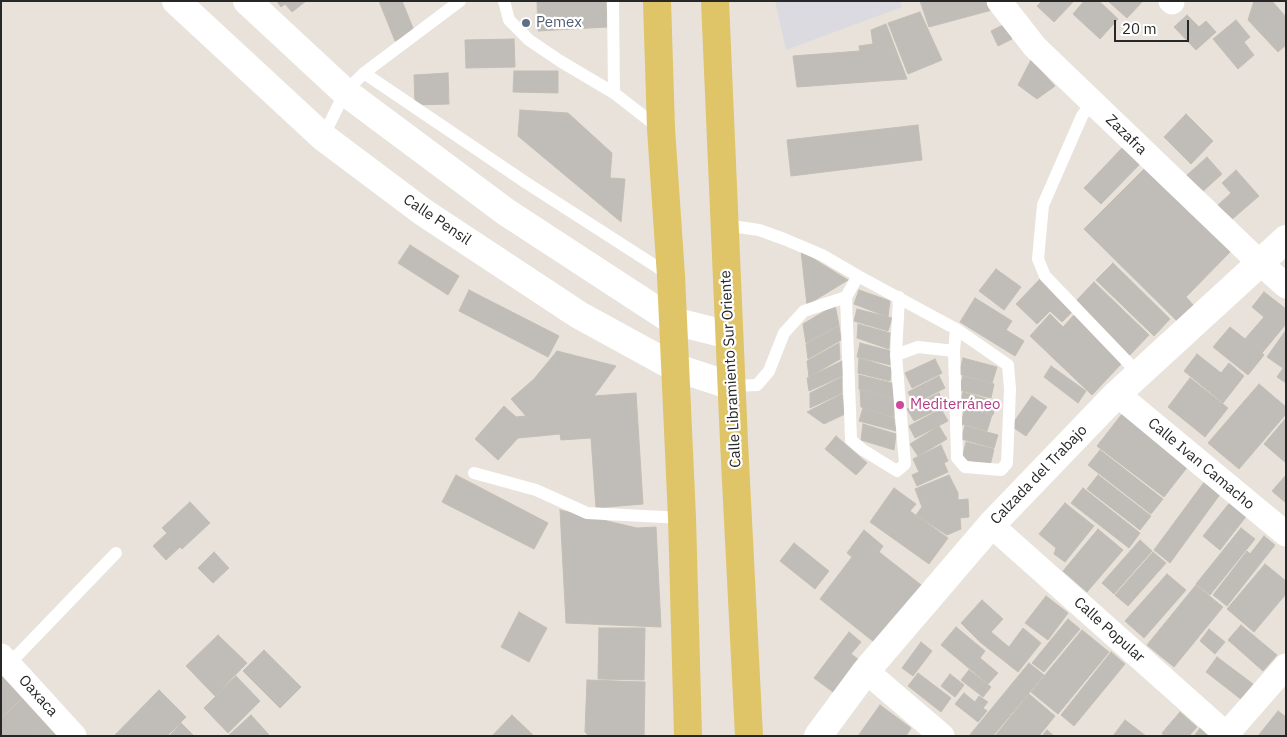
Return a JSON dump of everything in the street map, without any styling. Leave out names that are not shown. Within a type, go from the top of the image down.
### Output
[{"type":"main road","name":"Calle Pensil","points":[[176,1],[322,138],[423,212],[580,315],[674,367],[732,386]]},
{"type":"main road","points":[[247,1],[355,83],[506,212],[672,321],[730,334]]},
{"type":"main road","points":[[656,1],[682,518],[688,736]]},
{"type":"main road","name":"Calle Libramiento Sur Oriente","points":[[715,1],[749,736]]},
{"type":"main road","name":"Calzada del Trabajo","points":[[818,736],[866,671],[991,525],[1116,394],[1286,239]]},
{"type":"street","name":"Zazafra","points":[[999,1],[1036,47],[1286,286]]},
{"type":"street","name":"Calle Ivan Camacho","points":[[1116,394],[1286,534]]},
{"type":"street","name":"Calle Popular","points":[[991,525],[1226,735]]},
{"type":"street","name":"Oaxaca","points":[[5,660],[74,736]]},
{"type":"street","points":[[1226,735],[1286,666]]},
{"type":"street","points":[[866,671],[942,736]]},
{"type":"lane","points":[[322,138],[355,83],[460,1]]},
{"type":"lane","points":[[504,1],[509,20],[529,40],[614,93],[661,129]]},
{"type":"lane","points":[[613,1],[614,93]]},
{"type":"lane","points":[[355,83],[517,176],[671,276]]},
{"type":"lane","points":[[1092,102],[1082,116],[1043,205],[1038,259],[1045,276],[1138,373]]},
{"type":"lane","points":[[725,225],[758,230],[822,255],[956,329],[1008,365],[1010,389],[1007,463],[1001,470],[965,467],[957,458],[954,351],[956,329]]},
{"type":"lane","points":[[858,276],[846,297],[852,440],[862,450],[898,471],[905,464],[896,355],[899,297]]},
{"type":"lane","points":[[732,386],[758,385],[769,371],[784,333],[804,311],[846,297]]},
{"type":"lane","points":[[896,355],[918,347],[954,351]]},
{"type":"lane","points":[[474,473],[536,490],[587,512],[682,518]]},
{"type":"lane","points":[[5,660],[116,553]]},
{"type":"shaded area","points":[[775,1],[900,1],[902,7],[786,50]]},
{"type":"building","points":[[277,1],[306,1],[292,12],[285,4],[281,7]]},
{"type":"building","points":[[379,1],[402,1],[415,33],[395,41]]},
{"type":"building","points":[[537,1],[606,1],[607,27],[538,31]]},
{"type":"building","points":[[920,1],[986,1],[992,10],[929,27]]},
{"type":"building","points":[[1042,1],[1074,1],[1054,22],[1037,6]]},
{"type":"building","points":[[1084,1],[1099,1],[1118,19],[1100,39],[1073,14]]},
{"type":"building","points":[[1108,1],[1143,1],[1127,18]]},
{"type":"building","points":[[1254,1],[1272,1],[1286,17],[1286,45],[1278,52],[1248,20]]},
{"type":"building","points":[[920,12],[942,60],[908,74],[888,23]]},
{"type":"building","points":[[1187,15],[1199,27],[1206,21],[1216,32],[1196,50],[1174,27]]},
{"type":"building","points":[[1236,20],[1250,37],[1244,42],[1254,55],[1238,69],[1213,39]]},
{"type":"building","points":[[886,24],[907,79],[797,87],[793,56],[860,51],[859,46],[873,44],[871,30]]},
{"type":"building","points":[[1005,24],[1012,39],[998,46],[991,31]]},
{"type":"building","points":[[514,39],[515,67],[466,68],[465,40]]},
{"type":"building","points":[[1031,60],[1055,86],[1037,99],[1018,85]]},
{"type":"building","points":[[514,71],[558,71],[558,93],[513,92]]},
{"type":"building","points":[[448,73],[449,104],[415,105],[414,75]]},
{"type":"building","points":[[520,110],[568,113],[612,153],[610,178],[625,179],[621,222],[518,136]]},
{"type":"building","points":[[1186,114],[1213,141],[1191,164],[1164,137]]},
{"type":"building","points":[[918,125],[922,160],[791,176],[787,140]]},
{"type":"building","points":[[1123,147],[1140,164],[1101,204],[1084,188]]},
{"type":"building","points":[[1207,157],[1222,174],[1201,193],[1186,176]]},
{"type":"building","points":[[1146,167],[1231,251],[1186,297],[1195,307],[1179,323],[1084,229]]},
{"type":"building","points":[[1236,170],[1259,196],[1230,221],[1217,206],[1231,193],[1222,183]]},
{"type":"building","points":[[410,245],[459,276],[448,295],[398,263]]},
{"type":"building","points":[[801,251],[848,280],[807,305]]},
{"type":"building","points":[[1113,263],[1170,319],[1154,336],[1096,280]]},
{"type":"building","points":[[996,269],[1021,287],[1004,310],[979,291]]},
{"type":"building","points":[[1040,279],[1073,311],[1062,322],[1050,311],[1037,324],[1016,304]]},
{"type":"building","points":[[1094,282],[1149,335],[1129,356],[1074,303]]},
{"type":"building","points":[[469,290],[559,336],[548,357],[459,311]]},
{"type":"building","points":[[859,290],[890,301],[888,317],[854,304]]},
{"type":"building","points":[[1264,292],[1286,309],[1286,324],[1262,353],[1264,355],[1248,375],[1213,347],[1230,327],[1245,339],[1264,317],[1252,307]]},
{"type":"building","points":[[975,298],[1012,321],[1006,330],[1024,341],[1015,356],[960,322]]},
{"type":"building","points":[[835,305],[839,325],[806,343],[803,324]]},
{"type":"building","points":[[857,309],[892,318],[888,331],[854,321]]},
{"type":"building","points":[[1050,314],[1063,327],[1075,314],[1123,362],[1092,395],[1030,336]]},
{"type":"building","points":[[858,324],[890,333],[889,349],[857,338]]},
{"type":"building","points":[[839,326],[841,340],[808,359],[806,344]]},
{"type":"building","points":[[1286,330],[1286,364],[1283,368],[1267,357]]},
{"type":"building","points":[[839,343],[840,359],[809,377],[807,361]]},
{"type":"building","points":[[860,343],[891,351],[891,365],[857,357]]},
{"type":"building","points":[[557,351],[616,366],[594,396],[636,393],[643,504],[596,508],[591,438],[561,440],[560,434],[518,438],[498,460],[475,439],[504,406],[516,417],[526,416],[511,399],[534,379]]},
{"type":"building","points":[[1197,354],[1221,373],[1229,363],[1244,376],[1223,403],[1184,371]]},
{"type":"building","points":[[859,358],[892,368],[890,381],[858,373]]},
{"type":"building","points":[[963,358],[997,367],[992,383],[959,374]]},
{"type":"building","points":[[935,359],[942,373],[912,388],[905,373]]},
{"type":"building","points":[[842,361],[844,375],[809,391],[807,378]]},
{"type":"building","points":[[1286,364],[1286,383],[1277,377]]},
{"type":"building","points":[[1051,366],[1086,391],[1078,403],[1044,377]]},
{"type":"building","points":[[859,375],[892,383],[895,399],[859,389]]},
{"type":"building","points":[[939,376],[945,388],[914,404],[908,392]]},
{"type":"building","points":[[963,376],[994,384],[991,398],[959,390]]},
{"type":"building","points":[[842,377],[842,393],[810,408],[810,393]]},
{"type":"building","points":[[1190,378],[1228,408],[1205,437],[1168,407]]},
{"type":"building","points":[[1259,384],[1286,407],[1286,414],[1239,469],[1208,443]]},
{"type":"building","points":[[860,390],[894,399],[894,417],[861,407]]},
{"type":"building","points":[[963,392],[997,402],[993,415],[959,404]]},
{"type":"building","points":[[939,393],[945,406],[914,421],[907,409]]},
{"type":"building","points":[[842,394],[845,414],[824,424],[807,412]]},
{"type":"building","points":[[1032,396],[1047,407],[1026,436],[1011,426]]},
{"type":"building","points":[[863,408],[894,418],[896,431],[859,421]]},
{"type":"building","points":[[965,408],[992,415],[987,431],[961,424]]},
{"type":"building","points":[[941,409],[948,421],[915,438],[909,426]]},
{"type":"building","points":[[1122,414],[1189,465],[1164,497],[1097,446]]},
{"type":"building","points":[[1286,418],[1286,463],[1264,444]]},
{"type":"building","points":[[863,424],[896,434],[894,450],[861,440]]},
{"type":"building","points":[[939,426],[947,439],[918,456],[910,444]]},
{"type":"building","points":[[965,426],[998,435],[994,448],[961,439]]},
{"type":"building","points":[[836,436],[867,463],[856,475],[825,449]]},
{"type":"building","points":[[966,442],[994,449],[990,466],[962,459]]},
{"type":"building","points":[[941,445],[948,461],[944,463],[948,472],[917,486],[912,475],[919,472],[913,459]]},
{"type":"building","points":[[1100,450],[1163,499],[1151,514],[1088,465]]},
{"type":"building","points":[[456,475],[548,523],[534,549],[442,502]]},
{"type":"building","points":[[949,475],[958,493],[958,500],[968,499],[969,517],[960,518],[961,529],[947,535],[916,515],[922,507],[915,489]]},
{"type":"building","points":[[1098,475],[1151,516],[1140,530],[1087,489]]},
{"type":"building","points":[[1286,475],[1286,503],[1272,491]]},
{"type":"building","points":[[1205,481],[1221,493],[1170,563],[1154,550]]},
{"type":"building","points":[[894,488],[916,504],[910,511],[948,538],[929,564],[870,522]]},
{"type":"building","points":[[1083,488],[1140,533],[1129,548],[1071,503]]},
{"type":"building","points":[[1231,501],[1248,514],[1220,550],[1203,536]]},
{"type":"building","points":[[190,502],[210,523],[182,549],[180,547],[166,560],[153,546],[167,533],[162,528]]},
{"type":"building","points":[[1065,503],[1094,526],[1065,562],[1054,554],[1056,548],[1039,534]]},
{"type":"building","points":[[560,510],[637,528],[656,527],[661,627],[566,623]]},
{"type":"building","points":[[1241,528],[1255,539],[1210,595],[1196,584]]},
{"type":"building","points":[[1098,529],[1123,550],[1087,592],[1063,571]]},
{"type":"building","points":[[864,530],[883,546],[879,552],[925,588],[879,646],[820,599],[852,557],[847,553]]},
{"type":"building","points":[[1264,536],[1275,545],[1227,606],[1213,595],[1247,551],[1250,554]]},
{"type":"building","points":[[1140,540],[1152,551],[1114,594],[1102,583]]},
{"type":"building","points":[[794,543],[829,571],[815,589],[780,561]]},
{"type":"building","points":[[214,552],[229,568],[213,583],[198,568]]},
{"type":"building","points":[[1153,552],[1166,563],[1128,606],[1115,595]]},
{"type":"building","points":[[1265,564],[1286,581],[1286,594],[1254,632],[1227,609]]},
{"type":"building","points":[[1167,574],[1186,590],[1144,638],[1125,621]]},
{"type":"building","points":[[1196,585],[1223,607],[1174,667],[1147,645]]},
{"type":"building","points":[[1046,596],[1068,613],[1048,640],[1025,623]]},
{"type":"building","points":[[982,600],[1003,619],[991,632],[1009,647],[1023,628],[1041,643],[1018,672],[980,642],[961,623]]},
{"type":"building","points":[[519,612],[547,628],[529,662],[501,647]]},
{"type":"building","points":[[1068,619],[1080,629],[1044,672],[1032,663]]},
{"type":"building","points":[[1241,625],[1277,655],[1263,671],[1228,640]]},
{"type":"building","points":[[956,627],[985,651],[980,658],[998,673],[988,684],[941,645]]},
{"type":"building","points":[[599,628],[645,628],[644,680],[598,679]]},
{"type":"building","points":[[1209,629],[1225,642],[1215,654],[1200,641]]},
{"type":"building","points":[[1082,630],[1109,652],[1058,714],[1031,692]]},
{"type":"building","points":[[849,632],[861,642],[851,654],[862,662],[837,695],[814,678]]},
{"type":"building","points":[[218,635],[247,663],[215,696],[186,666]]},
{"type":"building","points":[[921,642],[932,651],[913,676],[902,668]]},
{"type":"building","points":[[264,650],[301,687],[280,708],[243,671]]},
{"type":"building","points":[[1111,652],[1125,664],[1074,726],[1061,715]]},
{"type":"building","points":[[1217,657],[1253,684],[1242,700],[1206,672]]},
{"type":"building","points":[[1029,663],[1044,675],[993,736],[969,736]]},
{"type":"building","points":[[969,670],[991,687],[983,697],[961,680]]},
{"type":"building","points":[[918,673],[951,698],[941,712],[908,686]]},
{"type":"building","points":[[950,674],[964,685],[955,697],[941,686]]},
{"type":"building","points":[[1,675],[23,697],[1,718]]},
{"type":"building","points":[[236,676],[260,701],[228,733],[204,708]]},
{"type":"building","points":[[587,680],[645,682],[644,736],[589,736],[585,732]]},
{"type":"building","points":[[159,690],[186,717],[167,736],[114,736]]},
{"type":"building","points":[[964,693],[975,702],[979,696],[988,702],[983,708],[987,711],[978,722],[955,704]]},
{"type":"building","points":[[1029,694],[1055,716],[1039,736],[995,736]]},
{"type":"building","points":[[25,696],[48,720],[32,736],[1,736],[1,719]]},
{"type":"building","points":[[880,705],[911,728],[906,736],[858,736]]},
{"type":"building","points":[[1278,711],[1286,717],[1286,736],[1258,736]]},
{"type":"building","points":[[1180,712],[1197,727],[1189,736],[1164,736],[1162,733]]},
{"type":"building","points":[[251,715],[270,736],[228,736]]},
{"type":"building","points":[[512,715],[534,736],[492,736]]},
{"type":"building","points":[[48,720],[63,736],[32,736]]},
{"type":"building","points":[[1125,720],[1146,736],[1113,736]]},
{"type":"building","points":[[181,723],[194,736],[169,736]]},
{"type":"building","points":[[1200,728],[1209,736],[1194,736]]},
{"type":"building","points":[[1047,730],[1054,736],[1042,736]]},
{"type":"place","name":"Pemex","points":[[526,23]]},
{"type":"place","name":"Mediterráneo","points":[[900,405]]}]
